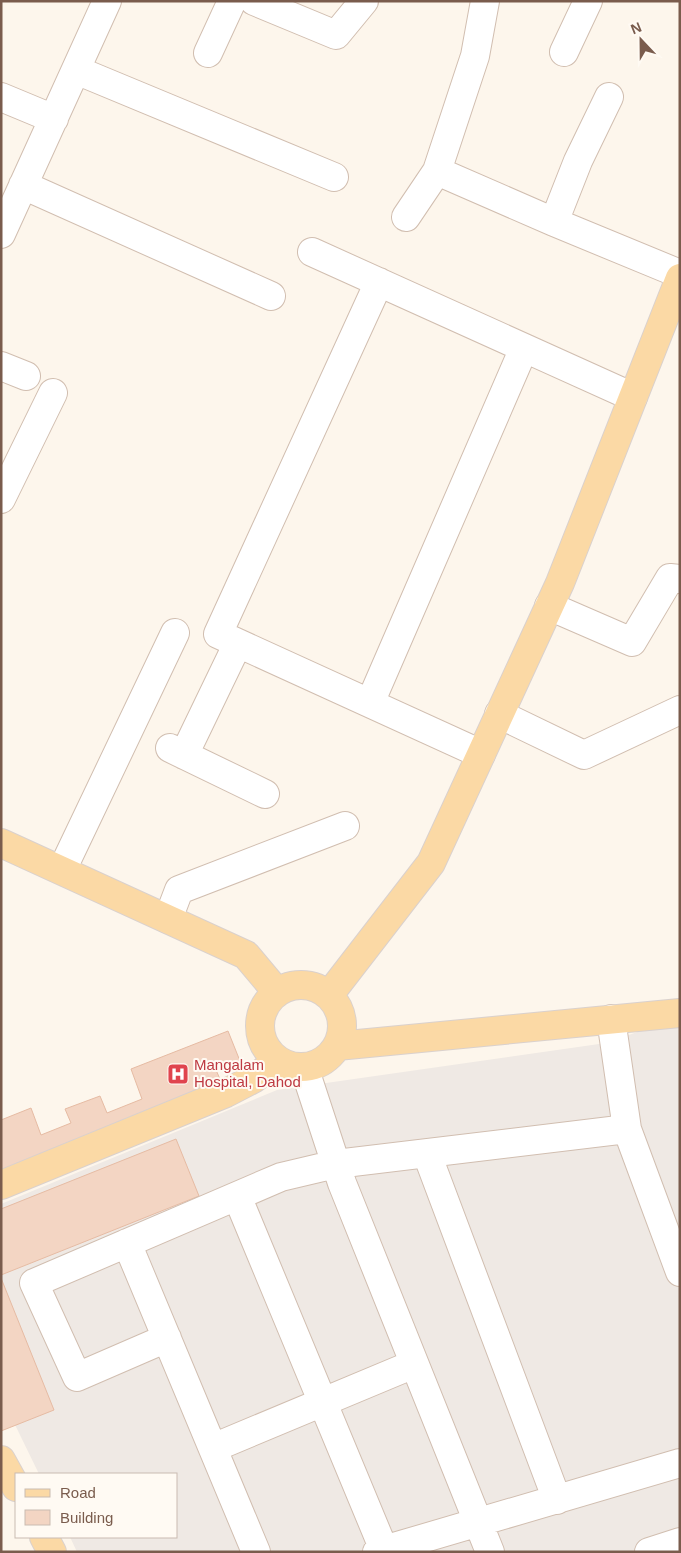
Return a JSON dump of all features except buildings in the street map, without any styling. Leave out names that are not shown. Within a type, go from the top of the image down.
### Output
[{"type":"main road","points":[[329,995],[431,862],[560,583],[680,278]]},
{"type":"main road","points":[[1,843],[246,955],[277,992]]},
{"type":"main road","points":[[304,984],[317,987],[329,995],[338,1006],[342,1019],[342,1033],[337,1046],[329,1056],[317,1064],[304,1067],[290,1066],[278,1061],[268,1052],[261,1040],[259,1026],[261,1013],[267,1001],[277,992],[290,986],[304,984]]},
{"type":"main road","points":[[337,1046],[680,1013]]},
{"type":"main road","points":[[1,1185],[226,1093],[253,1080],[278,1061]]},
{"type":"main road","points":[[1,1460],[15,1485]]},
{"type":"main road","points":[[45,1538],[52,1552]]},
{"type":"street","points":[[1,234],[107,1]]},
{"type":"street","points":[[208,54],[232,1]]},
{"type":"street","points":[[254,1],[336,35],[364,1]]},
{"type":"street","points":[[406,217],[437,171],[475,56],[485,1]]},
{"type":"street","points":[[564,52],[588,1]]},
{"type":"street","points":[[76,70],[334,177]]},
{"type":"street","points":[[1,97],[54,119]]},
{"type":"street","points":[[554,222],[578,161],[609,97]]},
{"type":"street","points":[[437,171],[680,274]]},
{"type":"street","points":[[23,185],[272,296]]},
{"type":"street","points":[[312,252],[633,398]]},
{"type":"street","points":[[379,282],[218,634],[481,754]]},
{"type":"street","points":[[370,703],[524,348]]},
{"type":"street","points":[[1,366],[26,376]]},
{"type":"street","points":[[3,491],[53,393]]},
{"type":"street","points":[[549,606],[632,642],[670,578],[680,579]]},
{"type":"street","points":[[62,870],[175,633]]},
{"type":"street","points":[[238,643],[177,752],[265,794]]},
{"type":"street","points":[[499,714],[584,755],[680,710]]},
{"type":"street","points":[[168,919],[179,890],[345,826]]},
{"type":"street","points":[[611,1019],[627,1128],[680,1272]]},
{"type":"street","points":[[304,1067],[336,1164],[490,1552]]},
{"type":"street","points":[[167,1338],[77,1377],[34,1283],[281,1177],[336,1164],[627,1128]]},
{"type":"street","points":[[427,1154],[557,1500]]},
{"type":"street","points":[[237,1196],[323,1402],[381,1551],[680,1464]]},
{"type":"street","points":[[127,1243],[256,1552]]},
{"type":"street","points":[[212,1448],[414,1364]]},
{"type":"street","points":[[649,1552],[680,1542]]},
{"type":"shaded area","points":[[680,1017],[680,1552],[77,1552],[70,1538],[178,1538],[178,1473],[39,1473],[1,1396],[1,1204],[277,1090],[606,1043]]},
{"type":"place","name":"Mangalam Hospital, Dahod","points":[[178,1074]]}]
